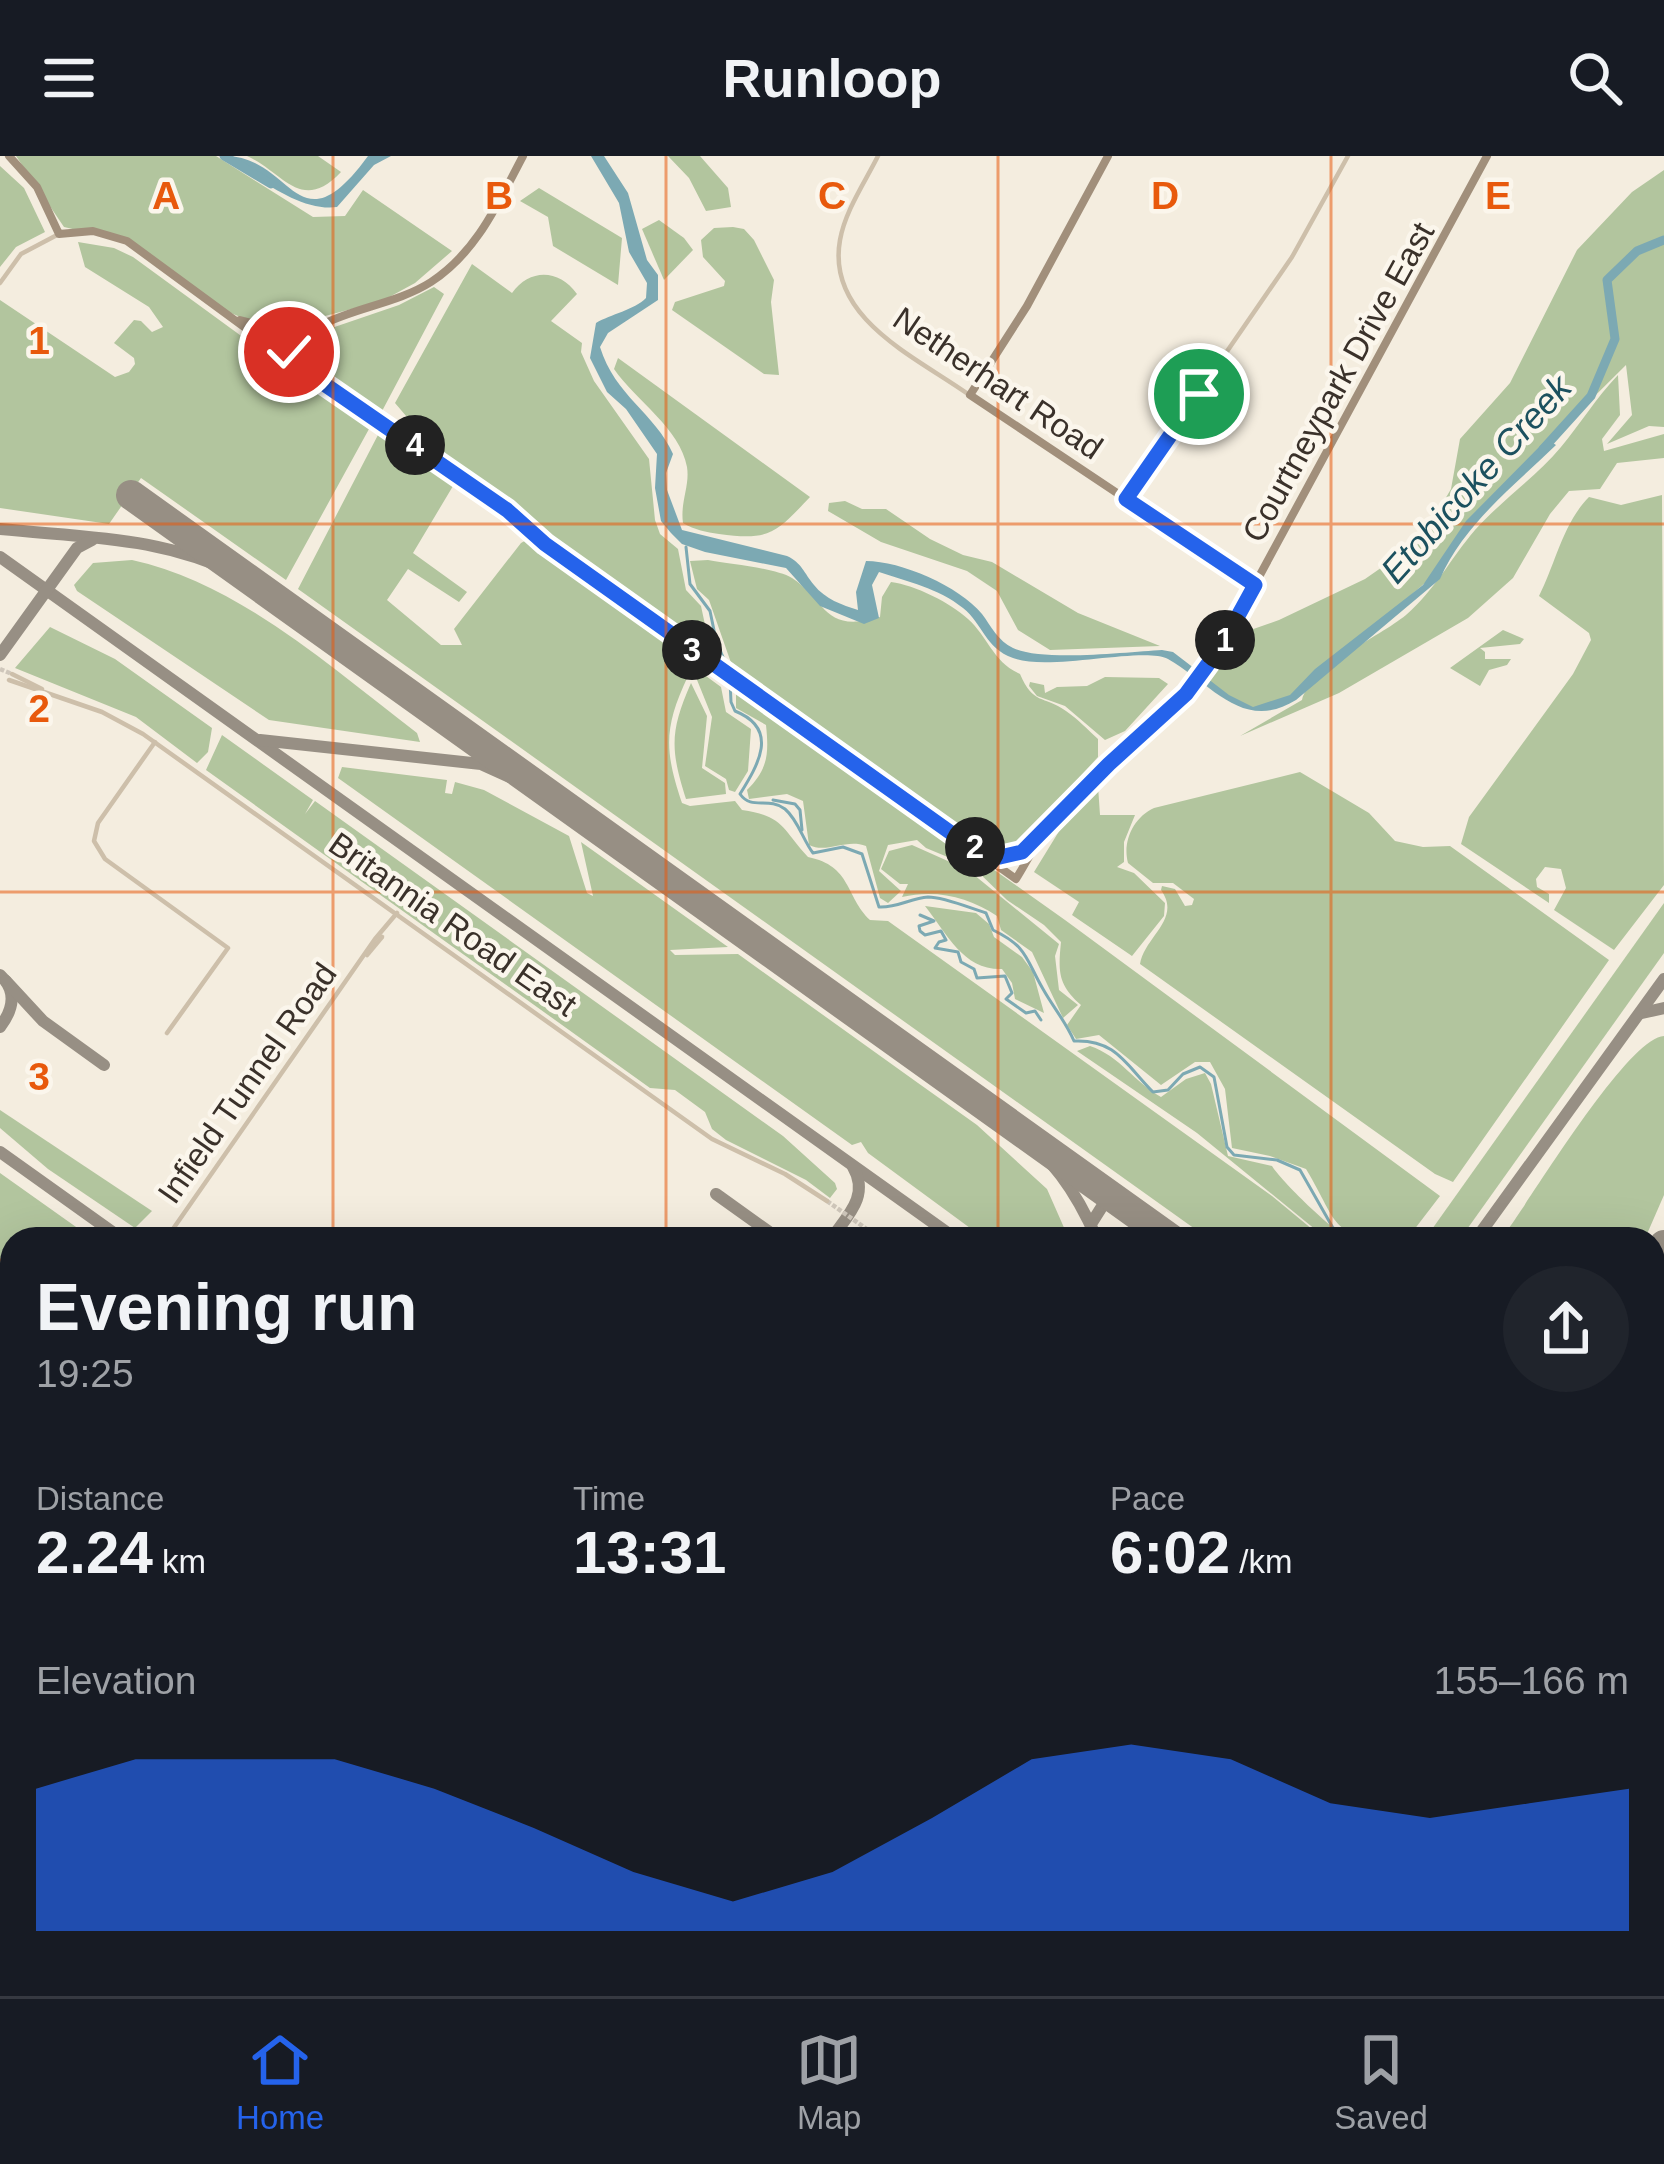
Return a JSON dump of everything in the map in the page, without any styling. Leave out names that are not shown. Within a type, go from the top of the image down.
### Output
[{"type":"street","points":[[9,156],[37,187],[59,234]]},
{"type":"street","points":[[0,283],[34,246],[59,234],[94,231],[127,241],[232,318],[279,330],[315,327],[415,292],[454,264],[484,228],[523,156]]},
{"type":"street","name":"Netherhart Road","points":[[878,156],[840,240],[842,282],[862,318],[1255,585]]},
{"type":"street","points":[[970,395],[1027,306],[1108,156]]},
{"type":"street","points":[[1126,499],[1265,298],[1348,156]]},
{"type":"street","name":"Courtneypark Drive East","points":[[232,318],[507,510],[545,544],[1016,879],[1046,831],[1109,764],[1177,705],[1222,645],[1487,156]]},
{"type":"street","points":[[285,357],[315,327]]},
{"type":"street","name":"Britannia Road East","points":[[10,677],[120,720],[155,742],[712,1139],[827,1201]]},
{"type":"street","points":[[155,742],[93,834],[95,847],[105,859],[228,948],[167,1033]]},
{"type":"street","points":[[961,840],[1004,857],[1022,852],[1046,831]]},
{"type":"street","name":"Infield Tunnel Road","points":[[174,1227],[375,938],[397,914]]},
{"type":"green space","points":[[16,156],[216,156],[313,217],[345,216],[363,190],[452,251],[415,283],[382,301],[291,325],[245,319],[219,308],[129,242],[64,227]]},
{"type":"green space","points":[[247,156],[318,156],[341,172],[315,190],[303,190]]},
{"type":"green space","points":[[668,156],[700,156],[728,188],[731,207],[706,211],[689,178]]},
{"type":"green space","points":[[0,166],[24,188],[45,232],[16,247],[0,267]]},
{"type":"green space","points":[[1664,170],[1664,427],[1649,426],[1607,444],[1632,415],[1626,365],[1474,516],[1433,576],[1292,698],[1252,710],[1207,683],[1242,633],[1365,579],[1421,540],[1451,489],[1460,439],[1510,383],[1577,250],[1632,192]]},
{"type":"green space","points":[[539,188],[622,238],[618,285],[553,246],[548,217],[520,201]]},
{"type":"green space","points":[[659,220],[693,250],[664,280],[642,229]]},
{"type":"green space","points":[[714,228],[744,229],[754,240],[774,280],[771,302],[779,375],[764,374],[672,310],[675,302],[724,286],[725,281],[703,257],[701,240]]},
{"type":"green space","points":[[78,242],[114,248],[133,257],[369,429],[286,580],[141,478],[109,524],[0,508],[0,300],[115,377],[135,364],[114,343],[134,320],[152,332],[163,327],[149,307],[85,267]]},
{"type":"green space","points":[[472,264],[512,293],[527,279],[544,275],[562,280],[577,294],[551,321],[582,343],[581,352],[594,381],[649,459],[655,520],[660,534],[678,549],[686,590],[701,606],[710,648],[720,666],[474,480],[424,437],[395,403]]},
{"type":"green space","points":[[434,287],[444,294],[381,413],[299,356],[314,334],[399,305]]},
{"type":"green space","points":[[618,358],[810,497],[780,526],[761,535],[719,534],[683,523],[688,474],[683,453],[667,427],[614,369]]},
{"type":"green space","points":[[1618,375],[1620,415],[1602,439],[1604,451],[1664,434],[1664,458],[1617,463],[1600,489],[1569,491],[1513,578],[1468,618],[1339,693],[1240,736],[1302,700],[1331,664],[1416,605],[1475,530],[1551,458]]},
{"type":"green space","points":[[379,433],[456,481],[413,553],[467,592],[459,602],[408,569],[387,600],[441,645],[462,645],[454,629],[521,543],[530,538],[677,649],[688,676],[669,739],[682,803],[735,801],[742,810],[774,820],[808,857],[833,867],[870,920],[888,921],[1309,1227],[1192,1227],[298,589]]},
{"type":"green space","points":[[1662,495],[1664,885],[1614,950],[1554,910],[1566,888],[1561,869],[1545,867],[1536,879],[1537,887],[1549,894],[1549,903],[1461,844],[1469,817],[1573,674],[1591,640],[1589,633],[1539,596],[1572,519],[1589,497],[1621,505]]},
{"type":"green space","points":[[845,501],[862,509],[886,509],[930,539],[992,562],[1078,613],[1160,646],[1050,650],[1018,630],[997,591],[967,571],[881,542],[828,511],[829,503]]},
{"type":"green space","points":[[132,560],[172,572],[247,608],[417,733],[420,742],[269,720],[74,585],[93,563]]},
{"type":"green space","points":[[708,560],[792,578],[828,612],[847,621],[880,617],[882,597],[891,582],[932,596],[968,619],[1034,695],[1066,711],[1098,739],[1098,757],[1020,842],[1003,847],[929,812],[736,677],[709,600],[697,589],[690,561]]},
{"type":"green space","points":[[50,627],[115,659],[212,728],[208,752],[197,763],[136,717],[15,668]]},
{"type":"green space","points":[[1503,630],[1524,639],[1520,644],[1480,648],[1485,659],[1511,659],[1489,670],[1480,686],[1450,668]]},
{"type":"green space","points":[[691,665],[721,687],[726,712],[751,729],[748,771],[735,792],[729,790],[726,779],[705,766],[712,717]]},
{"type":"green space","points":[[1105,677],[1159,678],[1168,684],[1125,731],[1105,740],[1065,706],[1037,696],[1029,686],[1030,682],[1044,685],[1045,693],[1057,687],[1087,686]]},
{"type":"green space","points":[[691,683],[707,716],[702,768],[725,783],[726,794],[686,799],[675,740]]},
{"type":"green space","points":[[736,687],[1065,920],[1440,1196],[1416,1227],[1340,1226],[1306,1169],[1232,1148],[1225,1089],[1210,1062],[1195,1062],[1161,1085],[1099,1035],[1076,1039],[1067,1025],[1081,1005],[1061,977],[1061,942],[974,868],[917,840],[888,845],[879,871],[901,891],[888,903],[880,898],[866,846],[809,845],[803,801],[787,794],[749,799],[747,790],[766,761],[766,725],[736,708]]},
{"type":"green space","points":[[222,735],[313,800],[305,814],[315,801],[783,1136],[837,1189],[830,1198],[806,1180],[726,1140],[712,1129],[705,1112],[675,1090],[650,1088],[206,770]]},
{"type":"green space","points":[[342,767],[447,780],[445,793],[452,794],[455,782],[484,790],[569,836],[587,893],[593,896],[581,842],[728,947],[670,950],[675,955],[738,954],[977,1125],[1047,1189],[1064,1227],[969,1227],[868,1153],[861,1142],[852,1145],[338,778]]},
{"type":"green space","points":[[1300,772],[1369,813],[1395,841],[1450,846],[1609,960],[1453,1182],[1435,1174],[1140,964],[1165,919],[1162,886],[1175,889],[1185,906],[1194,899],[1173,883],[1153,883],[1128,863],[1128,838],[1135,824],[1154,808]]},
{"type":"green space","points":[[1098,786],[1100,815],[1135,815],[1124,842],[1124,862],[1117,867],[1134,873],[1165,903],[1164,916],[1132,956],[1072,915],[1079,902],[1034,872],[1077,802]]},
{"type":"green space","points":[[912,845],[968,870],[1059,944],[1055,956],[1059,990],[1078,1005],[1063,1018],[1032,952],[1001,930],[997,916],[986,909],[940,894],[902,897],[908,884],[900,884],[881,869],[889,851]]},
{"type":"green space","points":[[1664,903],[1664,953],[1469,1227],[1434,1227]]},
{"type":"green space","points":[[925,906],[976,913],[989,924],[994,937],[1022,957],[1033,972],[1044,1013],[1015,999],[1012,983],[1002,969],[967,957]]},
{"type":"green space","points":[[1664,1036],[1664,1195],[1649,1227],[1510,1227],[1606,1088],[1648,1043]]},
{"type":"green space","points":[[1090,1046],[1110,1056],[1161,1097],[1186,1079],[1205,1073],[1228,1156],[1272,1166],[1332,1227],[1312,1227],[1197,1133],[1077,1051]]},
{"type":"green space","points":[[0,1110],[152,1211],[134,1227],[48,1169],[0,1128]]},
{"type":"green space","points":[[0,1173],[76,1227],[0,1227]]},
{"type":"water","points":[[225,156],[248,160],[309,199],[325,197],[344,184],[368,156],[391,156],[374,165],[337,207],[323,207],[278,191]]},
{"type":"water","points":[[591,156],[604,156],[628,193],[647,260],[658,275],[658,300],[608,333],[600,347],[615,379],[673,454],[666,473],[667,490],[682,530],[787,556],[823,594],[858,610],[856,592],[866,561],[896,565],[959,594],[1013,648],[1063,655],[1173,652],[1229,695],[1253,707],[1290,695],[1315,669],[1423,585],[1466,521],[1547,439],[1556,445],[1476,523],[1440,579],[1296,700],[1277,709],[1244,708],[1156,656],[1049,662],[1013,658],[996,648],[970,614],[953,601],[879,572],[872,585],[879,618],[864,624],[820,606],[786,568],[682,544],[661,521],[655,488],[657,454],[626,409],[607,392],[590,358],[596,323],[641,302],[647,283],[629,252],[619,203]]},
{"type":"waterway","name":"Etobicoke Creek","points":[[224,156],[271,184]]},
{"type":"waterway","name":"Etobicoke Creek","points":[[1543,449],[1591,396],[1615,339],[1607,280],[1637,251],[1664,240]]},
{"type":"waterway","points":[[686,547],[690,584],[710,611],[729,672]]},
{"type":"waterway","points":[[730,681],[735,711],[757,727],[761,738],[758,760],[740,794],[745,799],[785,809],[813,853],[843,847],[862,854],[879,907],[928,897],[986,913],[993,930],[1024,954],[1074,1041],[1110,1049],[1153,1092],[1168,1090],[1183,1074],[1200,1067],[1214,1077],[1227,1147],[1234,1155],[1277,1160],[1300,1170],[1332,1227]]},
{"type":"waterway","points":[[773,800],[795,804],[802,830]]},
{"type":"waterway","points":[[920,915],[934,921],[919,926],[920,931],[925,935],[941,931],[946,940],[935,948],[958,952],[977,978],[1005,976],[1012,993],[1006,999],[1026,1013],[1035,1011],[1041,1020]]},
{"type":"taxiway","points":[[0,529],[155,546],[245,577]]},
{"type":"taxiway","points":[[0,655],[77,548],[92,540]]},
{"type":"taxiway","points":[[0,557],[939,1227]]},
{"type":"taxiway","points":[[260,740],[481,764],[551,796]]},
{"type":"taxiway","points":[[0,975],[12,1001],[0,1027]]},
{"type":"taxiway","points":[[1485,1227],[1664,979]]},
{"type":"taxiway","points":[[6,981],[43,1021],[104,1065]]},
{"type":"taxiway","points":[[1642,1013],[1664,1008]]},
{"type":"taxiway","points":[[1009,1123],[1061,1175],[1091,1227]]},
{"type":"taxiway","points":[[0,1152],[105,1227]]},
{"type":"taxiway","points":[[840,1227],[858,1196],[853,1167]]},
{"type":"taxiway","points":[[716,1194],[762,1227]]},
{"type":"taxiway","points":[[1091,1224],[1103,1205],[1126,1206]]},
{"type":"runway","points":[[131,495],[1154,1227]]},
{"type":"tunnel","points":[[0,669],[12,674]]},
{"type":"tunnel","points":[[827,1201],[864,1227]]},
{"type":"route","points":[[289,352],[285,357],[507,510],[545,544],[813,737],[961,840],[1000,857],[1022,852],[1046,831],[1090,782],[1186,694],[1222,645],[1255,585],[1126,499],[1199,394]]}]
